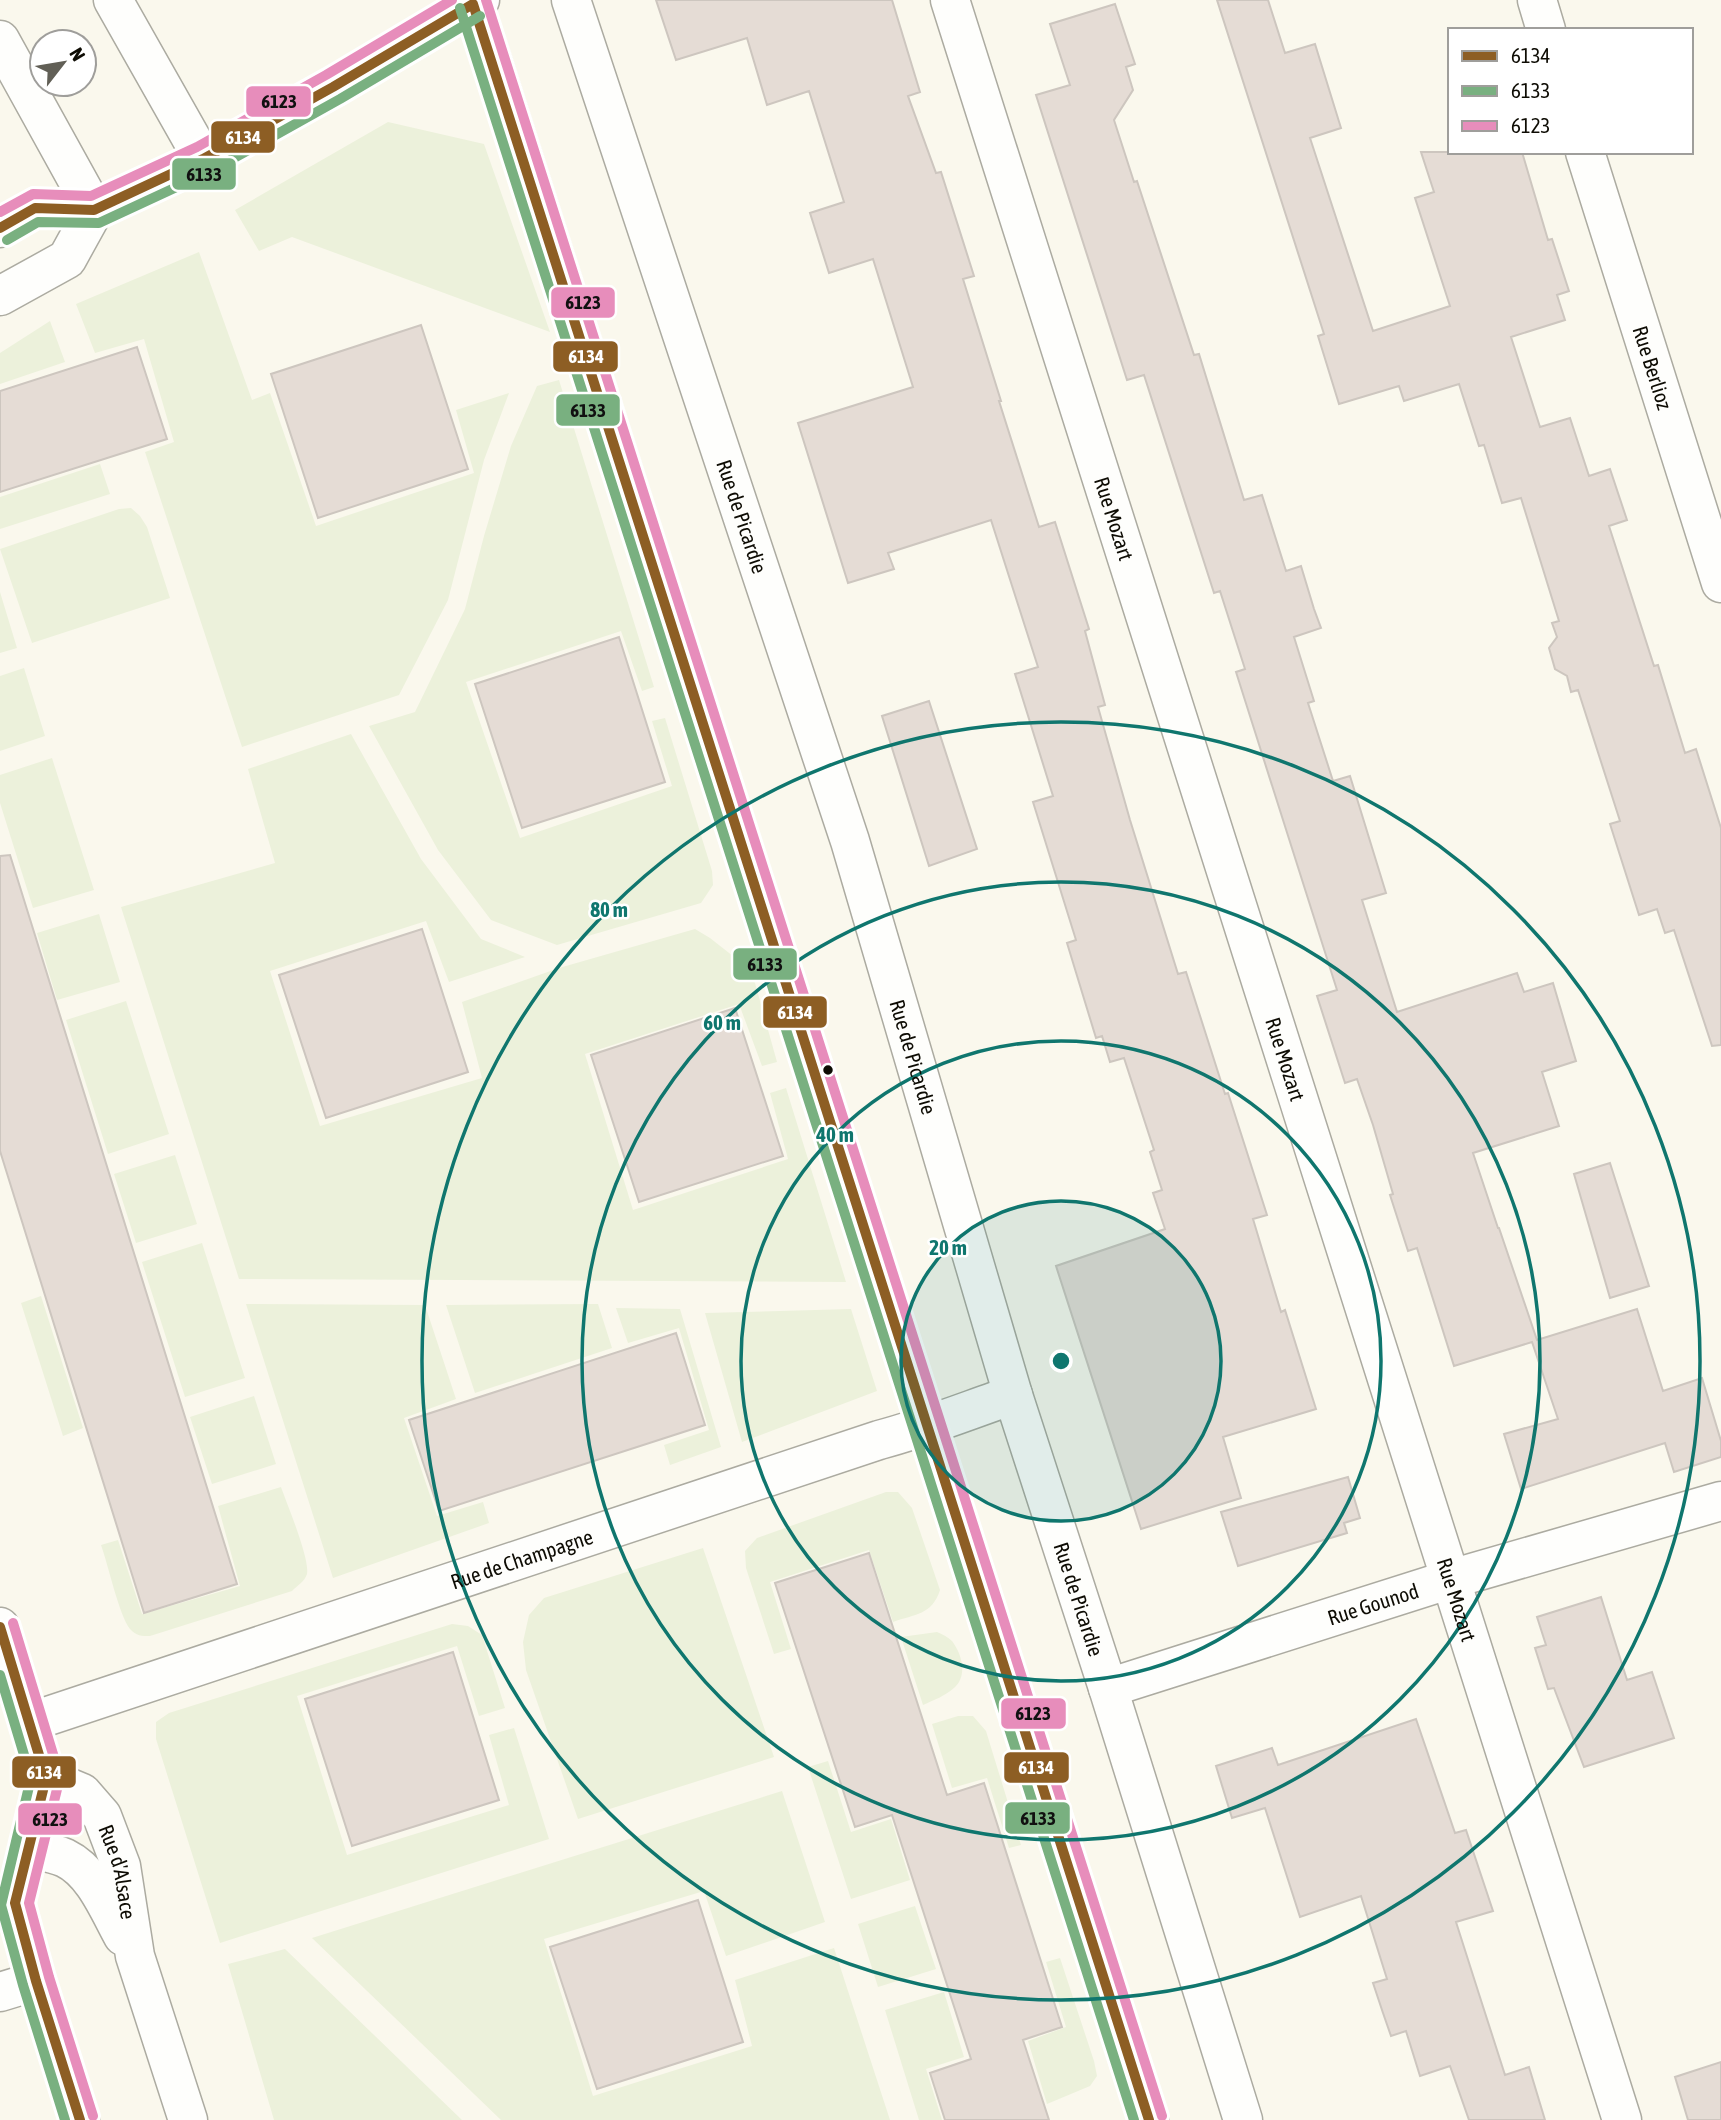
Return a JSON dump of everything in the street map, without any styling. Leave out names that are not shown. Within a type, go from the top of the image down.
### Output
[{"type":"street","points":[[113,0],[203,159]]},
{"type":"street","name":"Rue de Picardie","points":[[571,0],[850,841],[1013,1395],[1243,2120]]},
{"type":"street","name":"Rue Mozart","points":[[950,0],[1622,2120]]},
{"type":"street","points":[[1537,0],[1545,28]]},
{"type":"street","points":[[0,228],[35,208],[94,210],[203,159],[333,87],[474,1],[1149,2120]]},
{"type":"street","points":[[0,40],[94,210]]},
{"type":"street","name":"Rue Berlioz","points":[[1586,154],[1721,583]]},
{"type":"street","points":[[0,296],[67,259],[94,210]]},
{"type":"street","name":"Rue de Champagne","points":[[30,1722],[879,1440],[912,1432],[1013,1395]]},
{"type":"street","name":"Rue Gounod","points":[[1108,1688],[1451,1578],[1721,1501]]},
{"type":"street","points":[[0,1627],[47,1778],[15,1903],[36,1981],[80,2120]]},
{"type":"street","name":"Rue d'Alsace","points":[[47,1778],[82,1793],[102,1816],[121,1866],[135,1956],[188,2120]]},
{"type":"street","name":"Rue d'Alsace","points":[[28,1847],[65,1858],[81,1868],[95,1886],[135,1956]]},
{"type":"street","points":[[0,1992],[36,1981]]},
{"type":"green space","points":[[388,122],[484,144],[550,332],[292,237],[259,251],[235,210]]},
{"type":"green space","points":[[199,252],[252,400],[270,393],[316,526],[474,473],[456,410],[509,393],[484,460],[448,600],[399,695],[242,747],[145,452],[174,442],[144,339],[95,353],[76,304]]},
{"type":"green space","points":[[50,321],[65,362],[0,384],[0,353]]},
{"type":"green space","points":[[559,380],[654,687],[642,691],[621,631],[466,682],[520,838],[672,786],[652,721],[665,718],[712,871],[713,885],[701,903],[557,945],[491,920],[438,850],[369,726],[415,712],[465,609],[511,446],[537,386]]},
{"type":"green space","points":[[100,464],[110,494],[0,529],[0,497]]},
{"type":"green space","points":[[131,508],[147,527],[170,598],[32,643],[0,549],[119,509]]},
{"type":"green space","points":[[0,592],[17,648],[0,653]]},
{"type":"green space","points":[[24,668],[45,736],[0,751],[0,676]]},
{"type":"green space","points":[[351,734],[421,859],[481,939],[525,957],[449,982],[426,921],[270,971],[320,1126],[482,1078],[462,1002],[559,968],[695,929],[738,960],[755,983],[777,1062],[762,1066],[739,1004],[585,1054],[633,1210],[788,1159],[770,1093],[786,1088],[846,1282],[239,1279],[121,907],[275,863],[248,769]]},
{"type":"green space","points":[[52,758],[94,890],[33,908],[0,803],[0,775]]},
{"type":"green space","points":[[99,914],[120,982],[57,1000],[37,933]]},
{"type":"green space","points":[[126,1001],[169,1134],[108,1154],[66,1020]]},
{"type":"green space","points":[[175,1155],[197,1224],[136,1243],[114,1174]]},
{"type":"green space","points":[[202,1243],[245,1378],[185,1397],[142,1262]]},
{"type":"green space","points":[[41,1296],[83,1428],[63,1436],[21,1303]]},
{"type":"green space","points":[[246,1304],[425,1305],[456,1399],[404,1418],[437,1516],[483,1502],[489,1523],[333,1578]]},
{"type":"green space","points":[[598,1304],[612,1348],[475,1393],[446,1305]]},
{"type":"green space","points":[[616,1308],[680,1309],[721,1447],[670,1465],[664,1445],[709,1430],[679,1328],[628,1343]]},
{"type":"green space","points":[[851,1309],[877,1391],[742,1442],[705,1313]]},
{"type":"green space","points":[[254,1396],[276,1464],[212,1484],[190,1417]]},
{"type":"green space","points":[[281,1487],[305,1556],[307,1574],[301,1583],[292,1591],[150,1636],[142,1636],[130,1629],[118,1601],[101,1545],[118,1540],[142,1614],[240,1586],[218,1506]]},
{"type":"green space","points":[[886,1492],[898,1492],[912,1508],[940,1590],[937,1598],[922,1612],[893,1622],[869,1550],[770,1582],[791,1649],[774,1654],[746,1568],[745,1551],[757,1538]]},
{"type":"green space","points":[[703,1548],[774,1757],[578,1819],[526,1670],[523,1642],[529,1615],[544,1598]]},
{"type":"green space","points":[[452,1624],[468,1626],[482,1635],[505,1708],[479,1716],[457,1646],[297,1696],[347,1855],[509,1805],[489,1735],[514,1728],[549,1839],[220,1943],[156,1739],[156,1722],[169,1713]]},
{"type":"green space","points":[[937,1632],[949,1638],[956,1646],[961,1658],[961,1677],[951,1691],[923,1705],[901,1637]]},
{"type":"green space","points":[[958,1716],[973,1716],[986,1731],[1021,1845],[1009,1848],[987,1778],[952,1788],[932,1724]]},
{"type":"green space","points":[[828,1761],[851,1832],[891,1819],[910,1880],[851,1899],[808,1767]]},
{"type":"green space","points":[[782,1791],[825,1922],[726,1956],[704,1891],[544,1939],[593,2096],[752,2046],[735,1980],[834,1948],[890,2120],[501,2120],[312,1938]]},
{"type":"green space","points":[[915,1906],[936,1969],[878,1987],[858,1924]]},
{"type":"green space","points":[[285,1949],[462,2120],[274,2120],[228,1964]]},
{"type":"green space","points":[[1060,1958],[1097,2076],[1090,2086],[1047,2104],[1028,2041],[1066,2027],[1046,1962]]},
{"type":"green space","points":[[944,1992],[964,2057],[926,2069],[942,2120],[919,2120],[885,2010]]},
{"type":"building","points":[[656,0],[892,0],[920,92],[908,96],[936,173],[941,172],[974,276],[963,279],[999,401],[1039,527],[1055,522],[1089,629],[1085,631],[1105,705],[1098,707],[1130,820],[1178,974],[1186,972],[1267,1215],[1253,1219],[1281,1312],[1285,1310],[1316,1409],[1223,1437],[1241,1498],[1141,1529],[1056,1266],[1165,1229],[1153,1193],[1162,1190],[1150,1152],[1154,1150],[1124,1058],[1110,1062],[1102,1036],[1096,1038],[1067,943],[1076,940],[1033,802],[1053,796],[1015,674],[1038,667],[991,520],[888,553],[894,569],[848,583],[798,423],[913,387],[873,259],[829,273],[810,213],[844,202],[809,91],[767,105],[747,38],[676,60]]},
{"type":"building","points":[[1217,0],[1268,0],[1285,53],[1315,44],[1341,128],[1310,138],[1373,331],[1450,306],[1415,198],[1434,192],[1421,152],[1523,154],[1548,240],[1552,239],[1569,291],[1557,295],[1565,320],[1511,337],[1540,427],[1570,418],[1589,476],[1610,469],[1627,520],[1609,526],[1654,666],[1658,665],[1685,753],[1696,749],[1721,828],[1721,1045],[1712,1046],[1674,930],[1665,933],[1657,909],[1639,915],[1610,824],[1620,821],[1578,690],[1571,692],[1567,676],[1555,669],[1549,648],[1557,637],[1552,623],[1559,621],[1521,498],[1502,503],[1484,445],[1479,446],[1459,384],[1404,401],[1399,386],[1339,404],[1318,336],[1324,334]]},
{"type":"building","points":[[1115,4],[1135,64],[1126,67],[1133,90],[1114,120],[1134,182],[1137,181],[1194,355],[1199,354],[1244,500],[1262,495],[1286,571],[1301,566],[1321,628],[1294,637],[1314,701],[1308,703],[1333,781],[1350,776],[1386,893],[1362,900],[1397,1012],[1517,973],[1524,992],[1553,983],[1576,1061],[1542,1072],[1559,1126],[1473,1153],[1537,1340],[1637,1309],[1663,1391],[1702,1378],[1721,1441],[1721,1457],[1674,1472],[1665,1443],[1521,1489],[1504,1434],[1558,1419],[1532,1342],[1454,1366],[1417,1248],[1408,1251],[1390,1195],[1393,1194],[1373,1125],[1357,1079],[1345,1083],[1317,996],[1337,990],[1236,672],[1245,669],[1220,591],[1214,593],[1144,375],[1127,380],[1036,95],[1070,85],[1050,24]]},
{"type":"building","points":[[421,325],[468,469],[318,518],[271,374]]},
{"type":"building","points":[[137,347],[167,439],[0,492],[0,391]]},
{"type":"building","points":[[619,637],[665,782],[522,828],[475,684]]},
{"type":"building","points":[[929,701],[977,849],[929,866],[882,716]]},
{"type":"building","points":[[10,855],[237,1584],[144,1613],[0,1151],[0,856]]},
{"type":"building","points":[[422,929],[468,1072],[326,1118],[279,975]]},
{"type":"building","points":[[735,1008],[783,1156],[639,1202],[591,1055]]},
{"type":"building","points":[[1610,1163],[1649,1286],[1610,1298],[1574,1174]]},
{"type":"building","points":[[676,1333],[705,1425],[439,1511],[409,1420]]},
{"type":"building","points":[[1348,1477],[1360,1518],[1344,1523],[1347,1533],[1238,1566],[1221,1512]]},
{"type":"building","points":[[869,1553],[947,1795],[984,1783],[1062,2027],[1023,2040],[1049,2120],[945,2120],[930,2073],[971,2059],[892,1815],[855,1827],[775,1583]]},
{"type":"building","points":[[1601,1597],[1627,1680],[1652,1672],[1674,1738],[1584,1767],[1554,1688],[1548,1689],[1535,1648],[1546,1645],[1537,1617]]},
{"type":"building","points":[[453,1652],[499,1800],[352,1846],[305,1699]]},
{"type":"building","points":[[1416,1719],[1455,1833],[1466,1830],[1493,1911],[1456,1922],[1505,2075],[1529,2067],[1545,2120],[1469,2120],[1450,2066],[1420,2076],[1406,2031],[1391,2036],[1373,1983],[1387,1979],[1361,1896],[1300,1917],[1265,1808],[1232,1818],[1216,1766],[1272,1748],[1278,1765]]},
{"type":"building","points":[[698,1900],[743,2042],[597,2089],[550,1947]]},
{"type":"building","points":[[1721,2062],[1721,2120],[1688,2120],[1675,2077]]},
{"type":"transit line","name":"6123","points":[[0,212],[33,194],[91,196],[197,147],[452,0]]},
{"type":"transit line","name":"6123","points":[[486,0],[1162,2116]]},
{"type":"transit line","name":"6134","points":[[473,4],[1149,2120]]},
{"type":"transit line","name":"6134","points":[[0,228],[35,208],[94,210],[203,159],[333,87],[473,4]]},
{"type":"transit line","name":"6133","points":[[460,8],[1134,2120]]},
{"type":"transit line","name":"6133","points":[[7,240],[38,222],[99,223],[209,172],[480,16]]},
{"type":"transit line","name":"6123","points":[[13,1623],[60,1777],[29,1903],[49,1977],[93,2116]]},
{"type":"transit line","name":"6134","points":[[0,1627],[46,1778],[15,1903],[36,1981],[80,2120]]},
{"type":"transit line","name":"6133","points":[[0,1675],[31,1778],[1,1905],[65,2120]]}]
